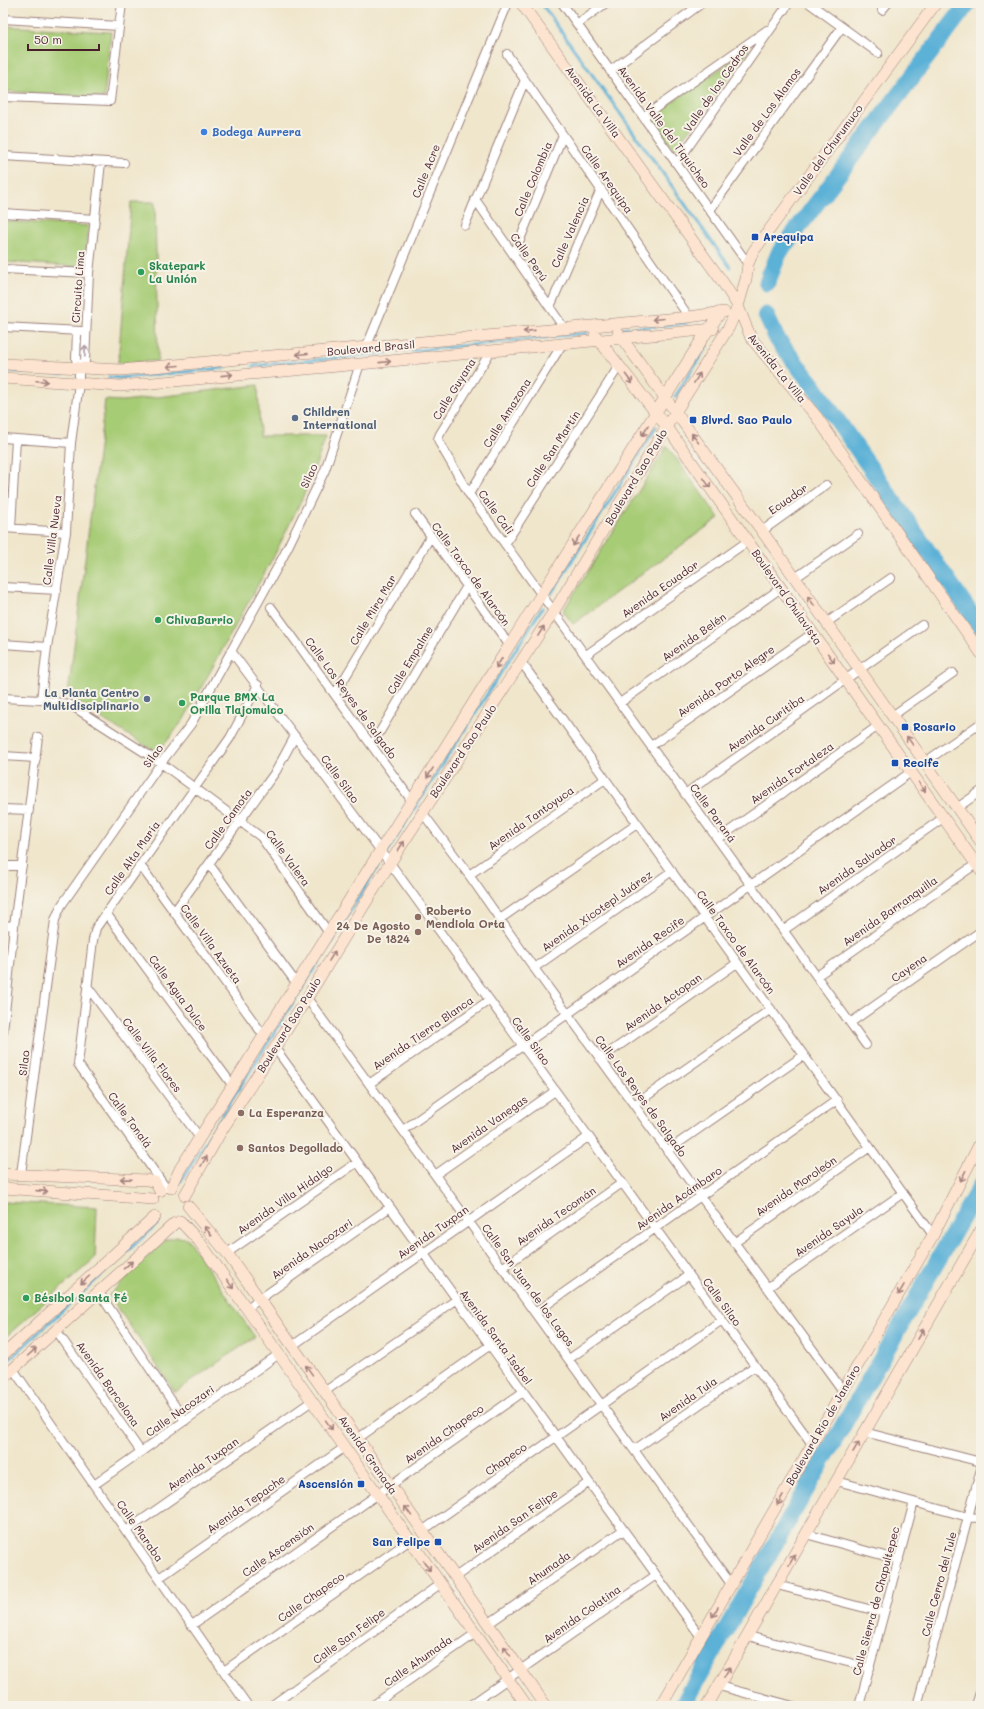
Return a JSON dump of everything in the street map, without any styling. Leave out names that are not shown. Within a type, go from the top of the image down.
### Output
[{"type":"main road","name":"Avenida La Villa","points":[[521,3],[724,284],[738,306],[751,338],[816,416],[981,653]]},
{"type":"main road","name":"Valle del Churumuco","points":[[738,306],[746,279],[748,264],[753,252],[936,3]]},
{"type":"main road","name":"Boulevard Brasil","points":[[3,364],[121,370],[689,317],[720,313],[738,306]]},
{"type":"main road","name":"Boulevard Sao Paulo","points":[[185,1195],[220,1133],[275,1048],[422,812],[522,663],[554,612],[676,411],[729,327],[738,306]]},
{"type":"main road","name":"Boulevard Sao Paulo","points":[[162,1191],[200,1138],[665,397],[720,313]]},
{"type":"main road","name":"Boulevard Chulavista","points":[[612,324],[762,531],[981,842]]},
{"type":"main road","name":"Boulevard Chulavista","points":[[589,326],[655,414],[667,427],[978,868]]},
{"type":"main road","name":"Boulevard Brasil","points":[[3,378],[120,386],[403,360],[598,339],[729,327]]},
{"type":"main road","points":[[401,345],[403,360]]},
{"type":"main road","name":"Boulevard Río de Janeiro","points":[[661,1706],[933,1235],[981,1141]]},
{"type":"main road","points":[[5,1174],[148,1180],[155,1182],[162,1191]]},
{"type":"main road","points":[[3,1378],[98,1291],[184,1217],[188,1206],[185,1195],[176,1189],[162,1191],[6,1189]]},
{"type":"main road","points":[[162,1191],[152,1205],[155,1217],[164,1223],[177,1222]]},
{"type":"main road","name":"Avenida Granada","points":[[188,1206],[227,1253],[546,1706]]},
{"type":"main road","points":[[3,1355],[155,1217]]},
{"type":"main road","name":"Avenida Granada","points":[[177,1222],[200,1241],[527,1706]]},
{"type":"main road","points":[[707,1706],[981,1230]]},
{"type":"street","points":[[3,97],[110,101],[122,3]]},
{"type":"street","name":"Calle Acre","points":[[366,348],[508,3]]},
{"type":"street","name":"Avenida Valle del Tiquicheo","points":[[562,3],[748,264]]},
{"type":"street","points":[[577,24],[606,3]]},
{"type":"street","points":[[610,71],[702,3]]},
{"type":"street","name":"Valle de los Cedros","points":[[677,163],[789,3]]},
{"type":"street","points":[[809,3],[878,53]]},
{"type":"street","points":[[882,10],[888,3]]},
{"type":"street","points":[[3,19],[119,26]]},
{"type":"street","name":"Valle de los Cedros","points":[[643,117],[773,26]]},
{"type":"street","name":"Valle de Los Álamos","points":[[710,210],[842,27]]},
{"type":"street","name":"Calle Arequipa","points":[[507,54],[689,317]]},
{"type":"street","points":[[465,225],[525,80]]},
{"type":"street","name":"Calle Colombia","points":[[514,254],[563,135]]},
{"type":"street","points":[[3,156],[124,163]]},
{"type":"street","name":"Circuito Lima","points":[[3,327],[81,331],[101,162]]},
{"type":"street","name":"Calle Valencia","points":[[550,307],[601,189]]},
{"type":"street","name":"Calle Perú","points":[[475,199],[564,328]]},
{"type":"street","points":[[3,213],[95,219]]},
{"type":"street","points":[[3,269],[89,273]]},
{"type":"street","name":"Calle Villa Nueva","points":[[41,700],[47,646],[66,532],[71,443],[79,383],[79,369],[76,359],[81,331]]},
{"type":"street","name":"Calle Amazona","points":[[470,494],[563,343]]},
{"type":"street","name":"Calle Guyana","points":[[438,439],[491,351]]},
{"type":"street","name":"Silao","points":[[21,1174],[55,920],[62,906],[191,724],[283,556],[325,470],[360,364]]},
{"type":"street","name":"Calle San Martín","points":[[505,544],[619,366]]},
{"type":"street","points":[[3,438],[71,443]]},
{"type":"street","points":[[16,439],[7,528],[66,532]]},
{"type":"street","name":"Calle Cali","points":[[438,439],[470,494],[542,595]]},
{"type":"street","name":"Ecuador","points":[[762,531],[826,486]]},
{"type":"street","name":"Calle Taxco de Alarcón","points":[[415,514],[510,646]]},
{"type":"street","points":[[795,578],[858,534]]},
{"type":"street","name":"Calle Mira Mar","points":[[335,694],[431,536]]},
{"type":"street","name":"Avenida Ecuador","points":[[586,655],[748,541]]},
{"type":"street","points":[[826,623],[891,578]]},
{"type":"street","name":"Calle Empalme","points":[[372,745],[466,586]]},
{"type":"street","points":[[3,587],[57,590]]},
{"type":"street","name":"Avenida Belén","points":[[620,703],[781,588]]},
{"type":"street","name":"Calle Paraná","points":[[542,595],[866,1045]]},
{"type":"street","name":"Calle Los Reyes de Salgado","points":[[271,607],[412,801]]},
{"type":"street","name":"Avenida Curitiba","points":[[685,794],[922,625]]},
{"type":"street","name":"Avenida Porto Alegre","points":[[651,746],[813,633]]},
{"type":"street","points":[[3,644],[47,646]]},
{"type":"street","name":"Calle Silao","points":[[231,651],[258,685],[380,852],[390,863],[488,1000],[812,1444]]},
{"type":"street","name":"Calle Taxco de Alarcón","points":[[522,663],[933,1235]]},
{"type":"street","points":[[892,716],[953,673]]},
{"type":"street","name":"Calle Alta María","points":[[78,1064],[87,986],[96,928],[230,738],[258,685]]},
{"type":"street","name":"Calle Valera","points":[[3,698],[41,700],[69,704],[162,763],[261,837],[329,933]]},
{"type":"street","points":[[925,762],[981,723]]},
{"type":"street","name":"Avenida Fortaleza","points":[[718,839],[878,726]]},
{"type":"street","name":"Calle Camota","points":[[174,912],[276,771],[295,736]]},
{"type":"street","points":[[3,1032],[5,980],[14,926],[38,737]]},
{"type":"street","points":[[3,756],[36,758]]},
{"type":"street","name":"Avenida Recife","points":[[402,1130],[911,772]]},
{"type":"street","name":"Avenida Tantoyuca","points":[[470,875],[605,779]]},
{"type":"street","points":[[957,808],[981,791]]},
{"type":"street","points":[[3,809],[29,810]]},
{"type":"street","name":"Calle Los Reyes de Salgado","points":[[422,812],[470,875],[534,968],[843,1392]]},
{"type":"street","name":"Avenida Salvador","points":[[784,930],[943,818]]},
{"type":"street","points":[[500,919],[637,824]]},
{"type":"street","name":"Calle Villa Azueta","points":[[140,864],[264,1036]]},
{"type":"street","points":[[209,864],[297,984]]},
{"type":"street","points":[[3,866],[22,866]]},
{"type":"street","name":"Avenida Barranquilla","points":[[817,976],[978,868]]},
{"type":"street","name":"Avenida Xicotepl Juárez","points":[[534,968],[672,871]]},
{"type":"street","name":"Calle Agua Dulce","points":[[106,913],[233,1086]]},
{"type":"street","points":[[3,925],[14,926]]},
{"type":"street","name":"Cayena","points":[[850,1023],[981,931]]},
{"type":"street","name":"Avenida Actopan","points":[[600,1059],[737,963]]},
{"type":"street","name":"Calle Villa Flores","points":[[87,986],[200,1138]]},
{"type":"street","name":"Calle San Juan de los Lagos","points":[[306,998],[732,1584]]},
{"type":"street","name":"Avenida Tierra Blanca","points":[[369,1084],[488,1000]]},
{"type":"street","points":[[634,1105],[771,1009]]},
{"type":"street","name":"Avenida Santa Isabel","points":[[275,1048],[356,1163],[656,1575],[700,1638]]},
{"type":"street","points":[[668,1151],[804,1055]]},
{"type":"street","name":"Calle Tonalá","points":[[78,1064],[162,1191]]},
{"type":"street","name":"Avenida Vanegas","points":[[435,1175],[555,1091]]},
{"type":"street","name":"Avenida Acámbaro","points":[[535,1313],[837,1100]]},
{"type":"street","name":"Avenida Tuxpan","points":[[292,1346],[588,1137]]},
{"type":"street","name":"Avenida Moroleón","points":[[734,1243],[870,1147]]},
{"type":"street","name":"Avenida Villa Hidalgo","points":[[227,1253],[356,1163]]},
{"type":"street","points":[[5,1174],[6,1189]]},
{"type":"street","name":"Avenida Tecomán","points":[[502,1268],[622,1183]]},
{"type":"street","name":"Avenida Sayula","points":[[767,1288],[903,1193]]},
{"type":"street","name":"Avenida Nacozari","points":[[247,1308],[389,1208]]},
{"type":"street","points":[[569,1359],[689,1275]]},
{"type":"street","points":[[98,1291],[186,1421]]},
{"type":"street","points":[[324,1392],[456,1300]]},
{"type":"street","points":[[602,1405],[722,1320]]},
{"type":"street","name":"Avenida Barcelona","points":[[56,1330],[141,1452]]},
{"type":"street","points":[[357,1439],[489,1346]]},
{"type":"street","name":"Calle Nacozari","points":[[94,1485],[279,1354]]},
{"type":"street","name":"Avenida Tula","points":[[634,1450],[755,1366]]},
{"type":"street","name":"Calle Maraba","points":[[13,1369],[248,1706]]},
{"type":"street","name":"Avenida Chapeco","points":[[378,1494],[523,1392]]},
{"type":"street","name":"Avenida Tuxpan","points":[[126,1531],[312,1401]]},
{"type":"street","name":"Chapeco","points":[[422,1531],[602,1405]]},
{"type":"street","points":[[864,1432],[981,1462]]},
{"type":"street","name":"Avenida Tepache","points":[[159,1578],[345,1447]]},
{"type":"street","name":"Calle Cerro del Tule","points":[[917,1706],[981,1469]]},
{"type":"street","points":[[837,1481],[968,1517],[981,1518]]},
{"type":"street","name":"Avenida San Felipe","points":[[455,1577],[588,1483]]},
{"type":"street","name":"Calle Ascensión","points":[[192,1625],[378,1494]]},
{"type":"street","name":"Calle Sierra de Chapultepec","points":[[859,1706],[914,1502]]},
{"type":"street","name":"Ahumada","points":[[488,1624],[622,1530]]},
{"type":"street","points":[[806,1534],[899,1560]]},
{"type":"street","name":"Calle Chapeco","points":[[224,1671],[410,1540]]},
{"type":"street","name":"Avenida Colatina","points":[[468,1706],[656,1575]]},
{"type":"street","name":"Calle San Felipe","points":[[271,1706],[440,1584]]},
{"type":"street","points":[[777,1585],[884,1613]]},
{"type":"street","name":"Calle Ahumada","points":[[372,1706],[476,1633]]},
{"type":"street","points":[[748,1636],[870,1668]]},
{"type":"street","points":[[718,1686],[793,1706]]},
{"type":"street","points":[[976,1706],[981,1688]]},
{"type":"green space","points":[[3,26],[111,32],[104,98],[3,91]]},
{"type":"green space","points":[[749,49],[674,150],[650,117]]},
{"type":"green space","name":"Skatepark La Unión","points":[[131,202],[155,202],[158,361],[118,363]]},
{"type":"green space","points":[[3,221],[89,226],[84,267],[3,262]]},
{"type":"green space","name":"ChivaBarrio","points":[[258,385],[260,436],[326,436],[309,484],[275,554],[184,719],[158,753],[107,722],[68,694],[105,400],[123,401]]},
{"type":"green space","points":[[667,446],[719,518],[573,624],[563,611]]},
{"type":"green space","name":"Bésibol Santa Fé","points":[[3,1202],[97,1207],[95,1258],[3,1339]]},
{"type":"green space","points":[[176,1237],[187,1238],[255,1337],[175,1392],[109,1295],[165,1240]]},
{"type":"waterway","points":[[541,3],[730,267]]},
{"type":"waterway","points":[[767,283],[779,253],[968,3]]},
{"type":"waterway","points":[[762,272],[779,253]]},
{"type":"waterway","points":[[766,315],[777,339],[815,388],[981,628]]},
{"type":"waterway","points":[[622,329],[687,323]]},
{"type":"waterway","points":[[412,351],[587,333]]},
{"type":"waterway","points":[[675,397],[706,347]]},
{"type":"waterway","points":[[253,366],[387,353]]},
{"type":"waterway","points":[[109,377],[119,378],[225,368]]},
{"type":"waterway","points":[[3,370],[63,374]]},
{"type":"waterway","points":[[551,594],[656,427]]},
{"type":"waterway","points":[[387,852],[542,608]]},
{"type":"waterway","points":[[181,1181],[380,864]]},
{"type":"waterway","points":[[682,1706],[981,1185]]},
{"type":"waterway","points":[[3,1365],[157,1224]]},
{"type":"place","name":"Bodega Aurrera","points":[[204,132]]},
{"type":"place","name":"Arequipa","points":[[755,237]]},
{"type":"place","name":"Skatepark La Unión","points":[[141,272]]},
{"type":"place","name":"Children International","points":[[295,418]]},
{"type":"place","name":"Blvrd. Sao Paulo","points":[[693,420]]},
{"type":"place","name":"ChivaBarrio","points":[[158,620]]},
{"type":"place","name":"La Planta Centro Multidisciplinario","points":[[147,699]]},
{"type":"place","name":"Parque BMX La Orilla Tlajomulco","points":[[182,703]]},
{"type":"place","name":"Rosario","points":[[905,727]]},
{"type":"place","name":"Recife","points":[[895,763]]},
{"type":"place","name":"Roberto Mendiola Orta","points":[[418,917]]},
{"type":"place","name":"24 De Agosto De 1824","points":[[418,932]]},
{"type":"place","name":"La Esperanza","points":[[241,1113]]},
{"type":"place","name":"Santos Degollado","points":[[240,1148]]},
{"type":"place","name":"Bésibol Santa Fé","points":[[26,1298]]},
{"type":"place","name":"Ascensión","points":[[361,1484]]},
{"type":"place","name":"San Felipe","points":[[438,1542]]}]
